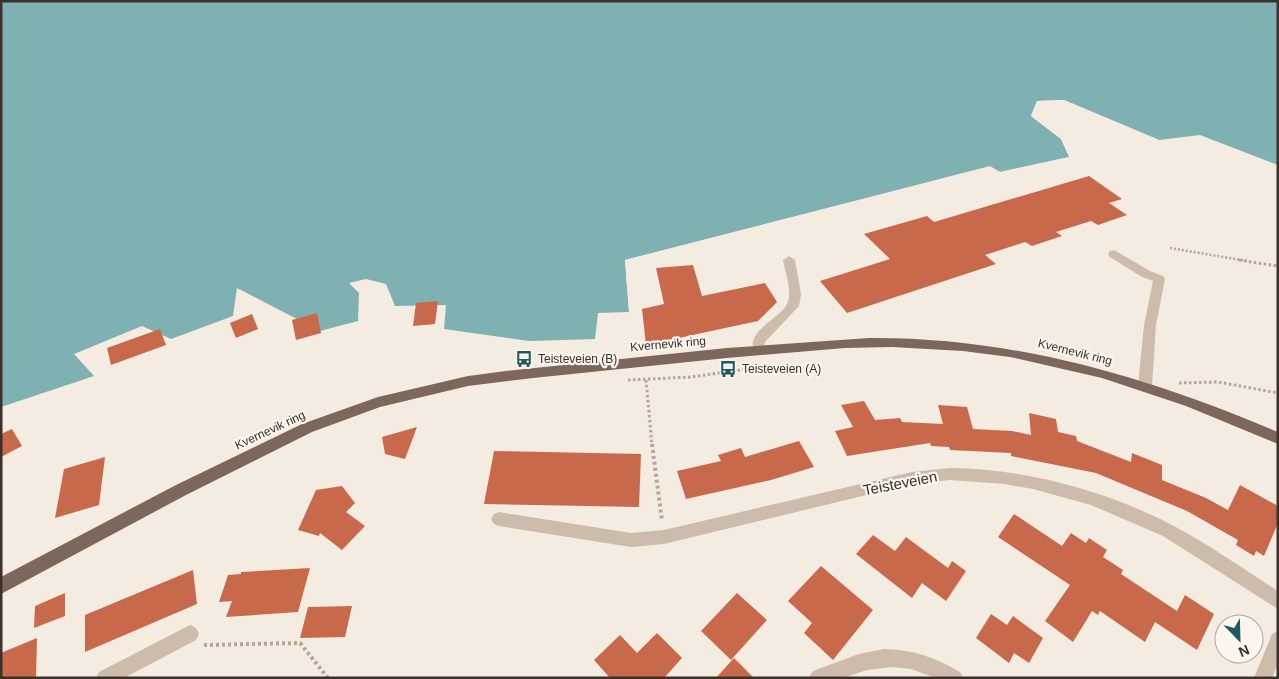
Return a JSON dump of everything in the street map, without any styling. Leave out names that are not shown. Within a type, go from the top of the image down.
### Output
[{"type":"main road","name":"Kvernevik ring","points":[[1,586],[268,446],[307,428],[378,402],[459,383],[506,376],[759,350],[872,342],[917,342],[1022,355],[1080,368],[1145,386],[1278,438]]},
{"type":"street","points":[[1114,254],[1146,274],[1159,279],[1150,325],[1145,386]]},
{"type":"street","points":[[759,350],[759,341],[771,326],[794,306],[795,294],[789,260]]},
{"type":"street","name":"Teisteveien","points":[[499,519],[631,540],[664,537],[912,478],[951,474],[1002,477],[1064,491],[1121,509],[1169,532],[1278,601]]},
{"type":"street","points":[[105,678],[190,634]]},
{"type":"street","points":[[1263,678],[1278,640]]},
{"type":"street","points":[[818,678],[884,658],[908,660],[946,673],[954,678]]},
{"type":"path","points":[[1170,248],[1278,266]]},
{"type":"path","points":[[619,380],[646,380],[735,371],[760,366]]},
{"type":"path","points":[[646,380],[649,424],[664,537]]},
{"type":"path","points":[[1172,385],[1218,382],[1278,393]]},
{"type":"path","points":[[168,645],[300,643],[328,678]]},
{"type":"water","points":[[1,1],[1278,1],[1278,165],[1200,135],[1159,140],[1064,100],[1037,101],[1031,116],[1061,139],[1070,157],[1000,172],[990,167],[625,260],[629,312],[598,313],[595,339],[529,341],[444,329],[446,305],[395,306],[386,284],[366,279],[349,283],[359,293],[358,321],[320,331],[237,288],[233,316],[171,339],[142,326],[74,354],[94,376],[1,407]]},
{"type":"pier","points":[[1064,100],[1159,140],[1157,141],[1063,103],[1038,104],[1034,115],[1063,138],[1072,156],[1071,159],[1000,175],[990,169],[627,262],[631,311],[629,312],[625,260],[990,166],[1000,172],[1069,157],[1061,139],[1031,116],[1037,101]]},
{"type":"building","points":[[1089,176],[1122,199],[1109,203],[1127,215],[1098,225],[1091,221],[1056,232],[1062,236],[1032,246],[1025,242],[985,255],[996,264],[847,313],[820,281],[890,259],[864,234],[927,216],[934,222]]},
{"type":"building","points":[[693,265],[702,296],[765,283],[777,302],[758,321],[646,345],[642,309],[664,304],[656,268]]},
{"type":"building","points":[[438,301],[435,324],[413,326],[416,303]]},
{"type":"building","points":[[317,313],[321,333],[296,340],[292,320]]},
{"type":"building","points":[[252,314],[258,329],[236,338],[230,323]]},
{"type":"building","points":[[160,329],[166,345],[111,365],[107,348]]},
{"type":"building","points":[[864,401],[875,420],[900,418],[902,422],[943,424],[938,405],[967,407],[973,429],[1012,431],[1031,435],[1029,413],[1056,419],[1058,432],[1076,436],[1077,441],[1131,462],[1132,453],[1162,465],[1162,480],[1206,498],[1228,510],[1240,485],[1278,506],[1278,523],[1264,556],[1256,551],[1254,556],[1236,545],[1238,540],[1187,511],[1096,473],[1011,456],[1011,453],[950,450],[949,447],[931,446],[930,443],[847,456],[835,431],[853,427],[841,405]]},
{"type":"building","points":[[417,427],[405,459],[385,454],[382,437]]},
{"type":"building","points":[[12,429],[22,446],[1,457],[1,434]]},
{"type":"building","points":[[799,441],[814,467],[771,480],[686,499],[677,471],[721,461],[718,455],[741,448],[745,457]]},
{"type":"building","points":[[494,451],[641,454],[639,507],[484,504]]},
{"type":"building","points":[[105,457],[99,505],[55,518],[64,469]]},
{"type":"building","points":[[342,486],[355,503],[346,512],[365,526],[342,550],[320,533],[319,536],[298,530],[316,490]]},
{"type":"building","points":[[1014,514],[1062,546],[1071,533],[1086,543],[1089,538],[1107,550],[1103,557],[1123,570],[1121,574],[1177,611],[1185,595],[1214,614],[1197,650],[1155,622],[1145,642],[1100,611],[1098,615],[1092,611],[1073,642],[1045,621],[1070,585],[998,537]]},
{"type":"building","points":[[873,535],[895,551],[906,537],[948,568],[952,561],[966,571],[946,601],[922,583],[912,598],[856,554]]},
{"type":"building","points":[[821,566],[873,610],[833,660],[804,633],[812,623],[788,601]]},
{"type":"building","points":[[310,568],[298,612],[226,617],[232,601],[219,602],[228,575],[241,574],[241,572]]},
{"type":"building","points":[[193,570],[197,604],[85,652],[85,615]]},
{"type":"building","points":[[65,593],[65,616],[34,628],[35,606]]},
{"type":"building","points":[[737,593],[767,620],[731,660],[701,631]]},
{"type":"building","points":[[352,606],[345,637],[300,638],[308,607]]},
{"type":"building","points":[[991,614],[1007,625],[1013,616],[1043,638],[1029,663],[1014,653],[1009,663],[976,638]]},
{"type":"building","points":[[657,633],[682,658],[664,678],[610,678],[594,660],[620,635],[637,653]]},
{"type":"building","points":[[37,638],[36,678],[1,678],[1,653]]},
{"type":"building","points":[[734,658],[754,678],[716,678]]},
{"type":"place","name":"Teisteveien (B)","points":[[524,359]]},
{"type":"place","name":"Teisteveien (A)","points":[[728,369]]}]
